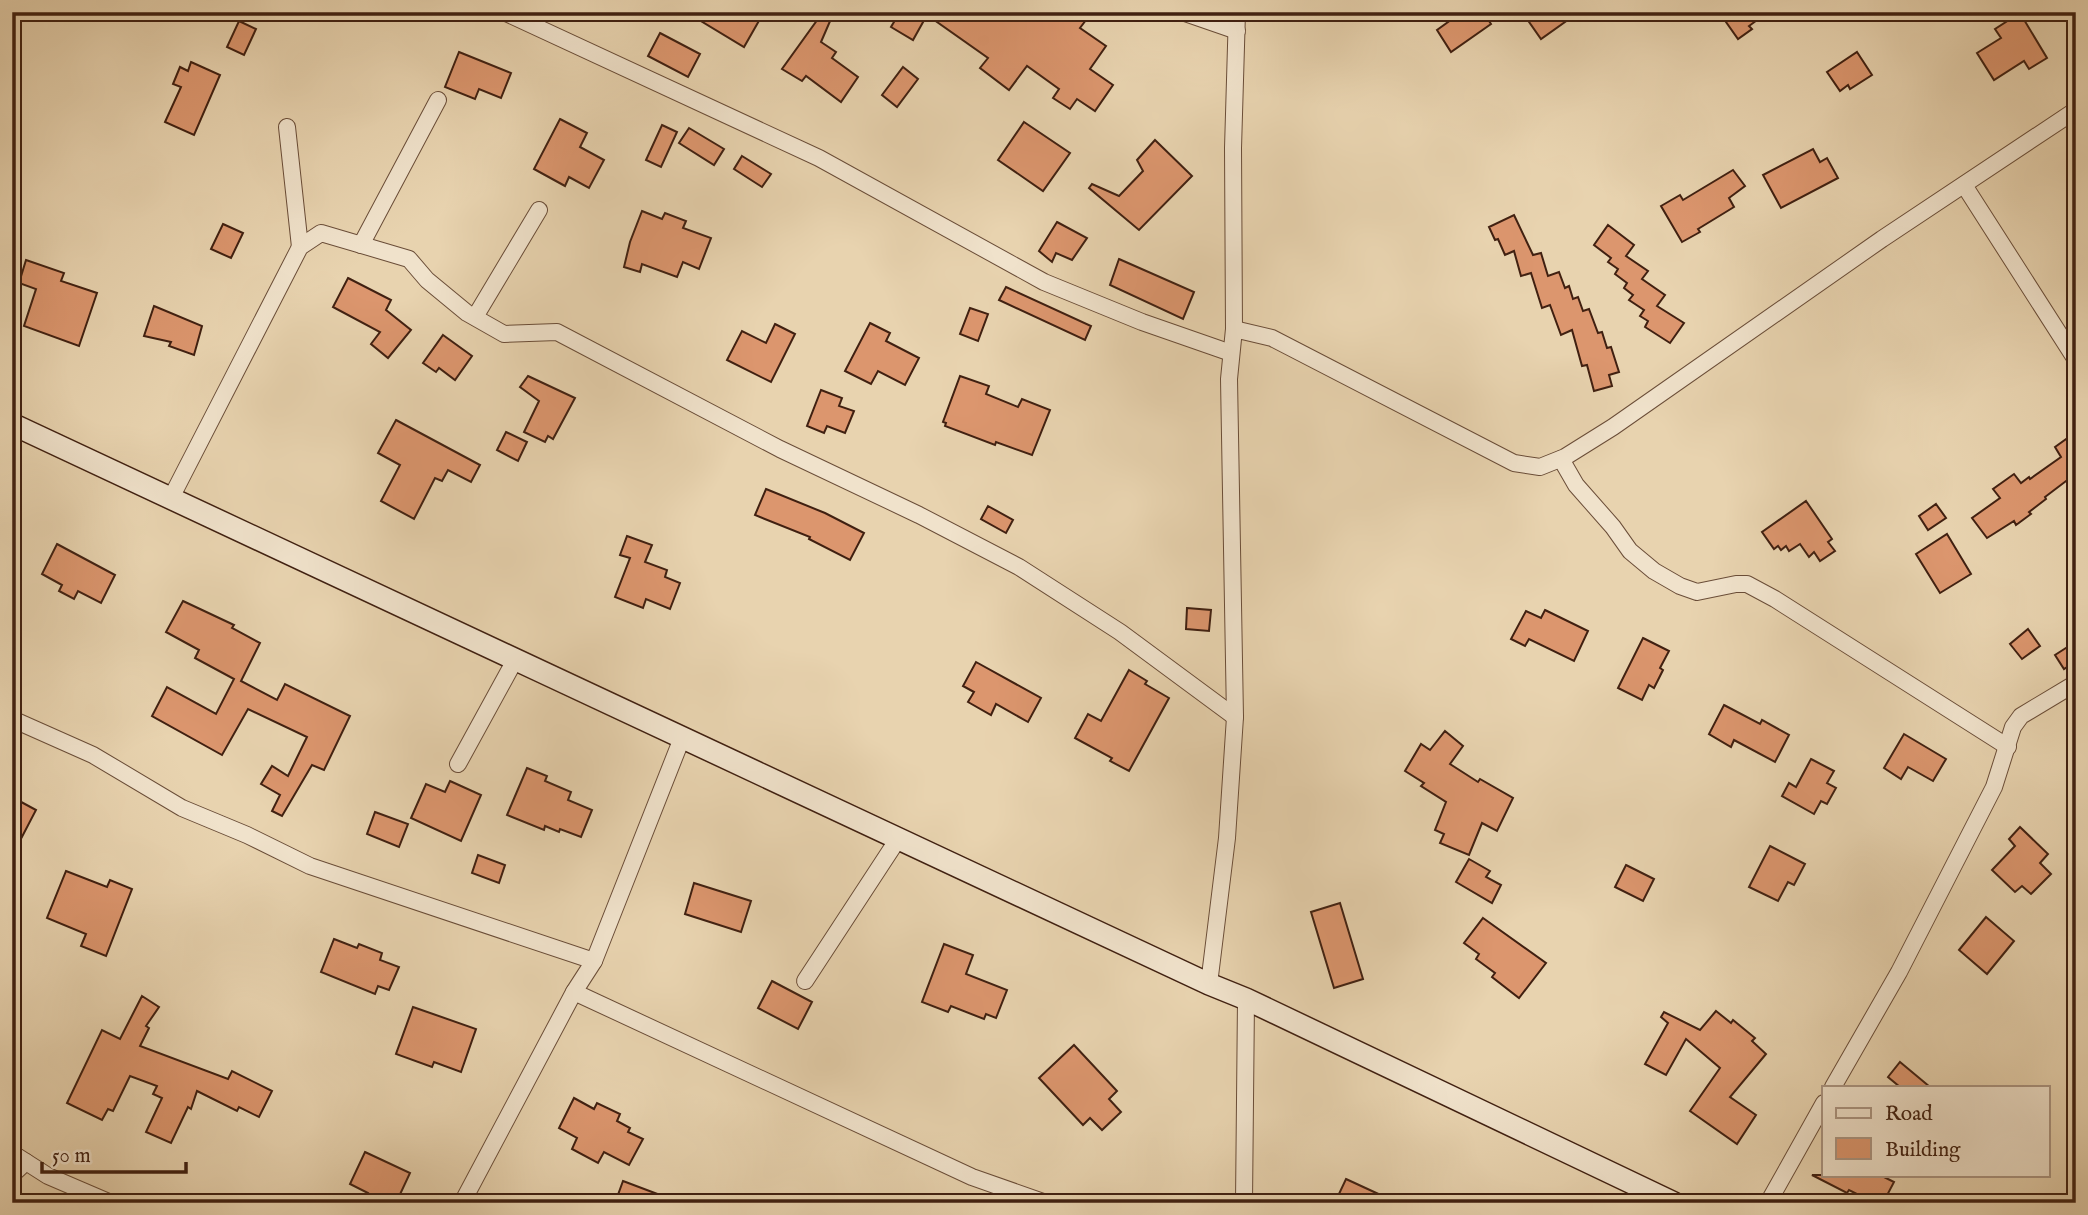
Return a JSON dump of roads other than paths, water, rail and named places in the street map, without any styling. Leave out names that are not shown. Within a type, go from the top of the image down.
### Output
[{"type":"street","points":[[504,12],[819,158],[1044,282],[1142,322],[1231,353]]},
{"type":"street","points":[[1182,12],[1237,30]]},
{"type":"street","points":[[1209,984],[1227,838],[1235,717],[1229,379],[1234,330],[1233,148],[1237,12]]},
{"type":"street","points":[[361,245],[438,100]]},
{"type":"street","points":[[1234,330],[1272,338],[1514,463],[1540,467],[1560,459],[1613,427],[1882,239],[2076,110]]},
{"type":"street","points":[[286,127],[300,247]]},
{"type":"street","points":[[1964,184],[2076,360]]},
{"type":"street","points":[[475,317],[539,210]]},
{"type":"street","points":[[171,498],[300,247],[321,233],[409,260],[427,280],[475,317],[504,334],[557,332],[780,449],[919,515],[1020,567],[1120,632],[1235,717]]},
{"type":"street","points":[[12,425],[1246,999],[1674,1203]]},
{"type":"street","points":[[1560,459],[1576,485],[1614,527],[1630,551],[1654,571],[1697,592],[1747,584],[1787,606],[2008,747]]},
{"type":"street","points":[[458,764],[515,660]]},
{"type":"street","points":[[1834,1086],[1899,972],[1994,787],[2013,727],[2021,716],[2076,683]]},
{"type":"street","points":[[12,719],[93,755],[182,808],[247,835],[310,866],[594,961]]},
{"type":"street","points":[[462,1203],[574,992],[594,961],[682,738]]},
{"type":"street","points":[[804,981],[898,839]]},
{"type":"street","points":[[574,992],[972,1177],[1046,1203]]},
{"type":"street","points":[[1244,1203],[1246,999]]},
{"type":"street","points":[[1768,1203],[1822,1107]]},
{"type":"street","points":[[12,1175],[19,1157],[48,1177],[111,1203]]}]
